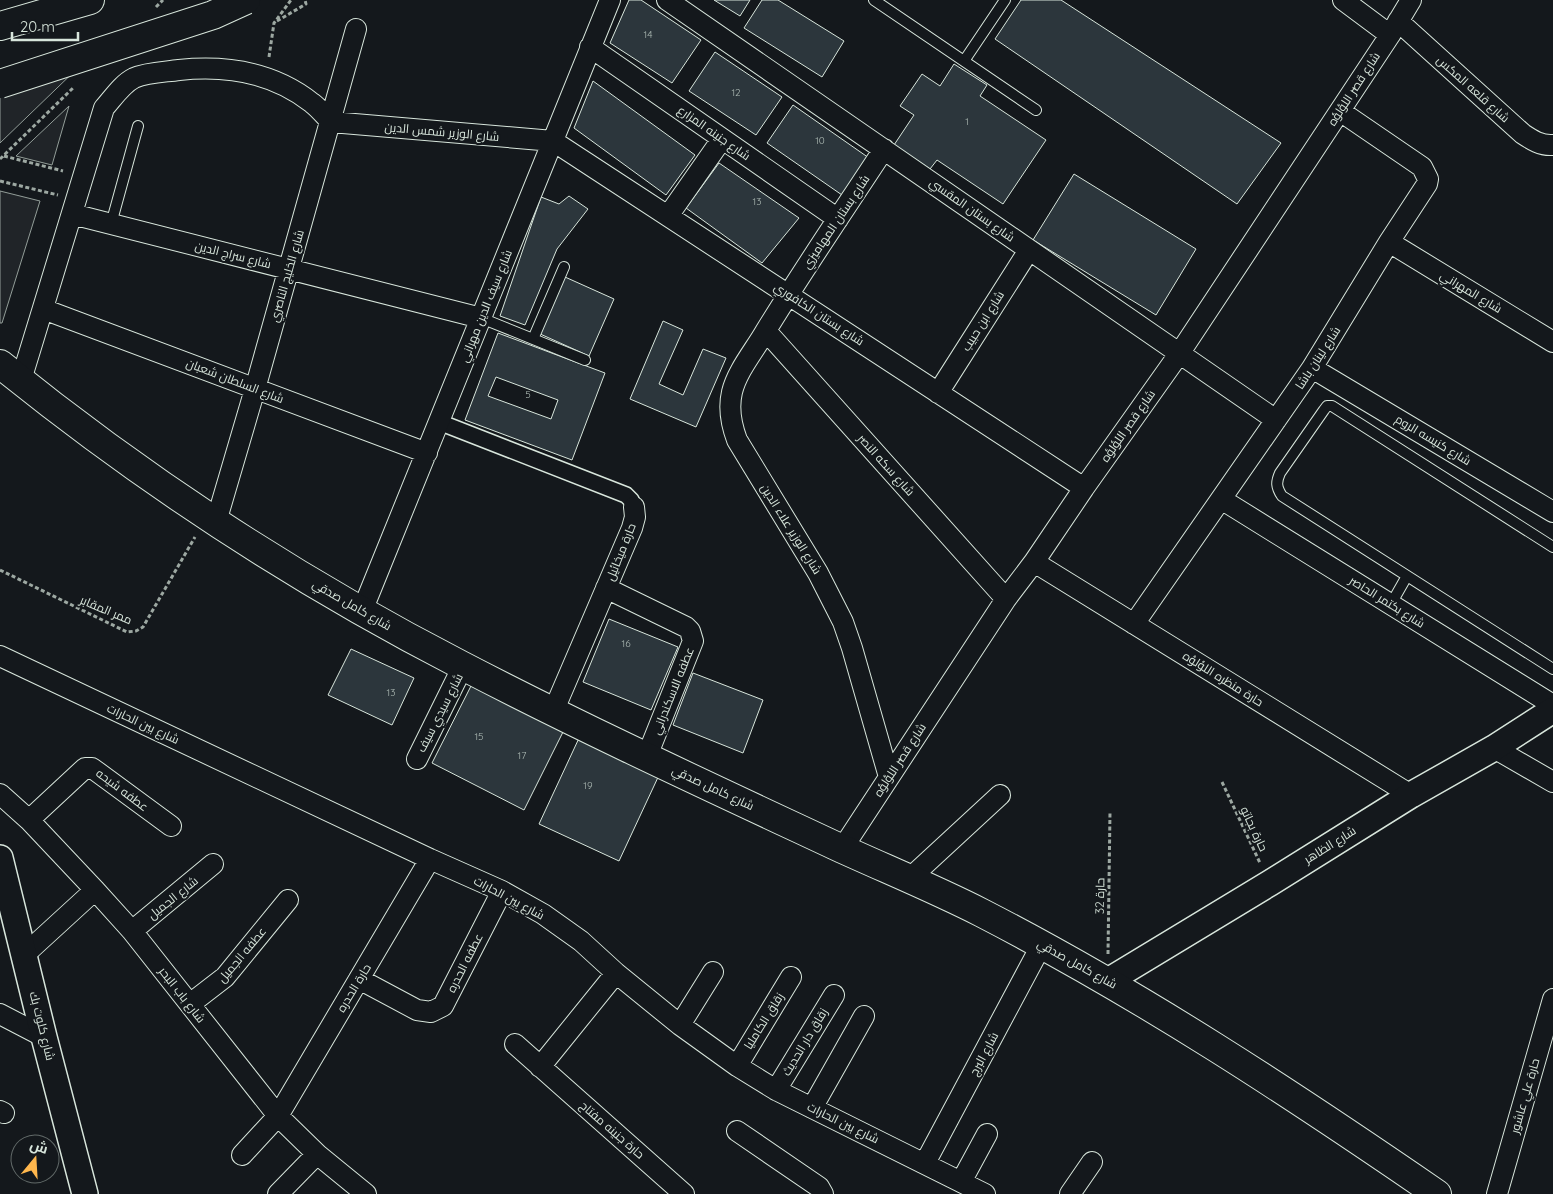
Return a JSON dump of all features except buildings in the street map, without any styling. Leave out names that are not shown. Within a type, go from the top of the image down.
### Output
[{"type":"main road","points":[[0,26],[90,0]]},
{"type":"main road","points":[[0,84],[213,15],[246,0]]},
{"type":"main road","name":"شارع كامل صدقي","points":[[10,372],[144,472],[212,519],[362,611],[553,712],[842,849],[910,878],[1042,944],[1108,981],[1292,1096],[1437,1194]]},
{"type":"street","name":"شارع سيف الدين مهراني","points":[[362,611],[610,0]]},
{"type":"street","name":"شارع بستان المقسي","points":[[667,0],[1276,420]]},
{"type":"street","name":"شارع قلعه المكس","points":[[1343,0],[1394,28],[1534,142],[1548,145],[1553,144]]},
{"type":"street","name":"شارع قصر اللؤلؤه","points":[[842,849],[1006,599],[1180,354],[1411,0]]},
{"type":"street","name":"شارع الخليج الناصري","points":[[212,519],[255,388],[356,29]]},
{"type":"street","name":"شارع جنينه المزارع","points":[[590,47],[838,219]]},
{"type":"street","points":[[10,372],[43,309],[104,108],[118,91],[134,78],[156,72],[222,68],[246,71],[292,90],[312,103],[331,122]]},
{"type":"street","name":"شارع لينان باشا","points":[[1134,624],[1312,368],[1427,184],[1428,179],[1422,167],[1340,111]]},
{"type":"street","name":"شارع الوزير شمس الدين","points":[[331,122],[553,141]]},
{"type":"street","points":[[668,216],[722,139]]},
{"type":"street","name":"شارع بستان الكافوري","points":[[553,141],[1084,488]]},
{"type":"street","name":"شارع بستان المهاميزي","points":[[788,294],[884,150]]},
{"type":"street","name":"شارع سراج الدين","points":[[74,207],[111,224],[481,318]]},
{"type":"street","name":"شارع المهراني","points":[[1389,242],[1553,342]]},
{"type":"street","name":"شارع ابن حبيب","points":[[938,393],[1029,250]]},
{"type":"street","name":"شارع الوزير علاء الدين","points":[[788,294],[732,390],[729,407],[731,424],[737,440],[818,573],[843,622],[889,777]]},
{"type":"street","name":"شارع السلطان شعبان","points":[[43,309],[427,453]]},
{"type":"street","name":"شارع سكه النصر","points":[[766,331],[1006,599]]},
{"type":"street","name":"شارع كنيسه الروم","points":[[1312,368],[1553,512]]},
{"type":"street","name":"حارة ميخائيل","points":[[439,422],[626,496],[631,500],[634,507],[635,517],[632,528],[553,712]]},
{"type":"street","name":"شارع بكتمر الحاصر","points":[[1221,498],[1553,705]]},
{"type":"street","name":"حارة منظره اللؤلؤه","points":[[1034,562],[1411,795]]},
{"type":"street","name":"عطفه الاسكندراني","points":[[606,588],[686,627],[692,636],[693,641],[647,756]]},
{"type":"street","name":"شارع بين الحارات","points":[[0,656],[502,892],[543,914],[574,936],[680,1025],[737,1066],[776,1090],[985,1194]]},
{"type":"street","name":"شارع سيدي سيف","points":[[417,759],[463,666]]},
{"type":"street","name":"شارع الظاهر","points":[[1108,981],[1411,795],[1494,748],[1553,710]]},
{"type":"street","points":[[1494,748],[1553,782]]},
{"type":"street","name":"عطفه شيحه","points":[[29,820],[85,768],[92,768],[171,826]]},
{"type":"street","name":"شارع باب البحر","points":[[0,794],[29,820],[132,931],[278,1116],[317,1154],[366,1194]]},
{"type":"street","points":[[910,878],[1000,795]]},
{"type":"street","name":"شارع كلوت بك","points":[[0,858],[85,1194]]},
{"type":"street","name":"حارة الحدره","points":[[242,1155],[278,1116],[430,859]]},
{"type":"street","name":"شارع الجميل","points":[[132,931],[213,864]]},
{"type":"street","points":[[24,955],[95,890]]},
{"type":"street","name":"عطفه الحدره","points":[[359,979],[417,1010],[431,1012],[443,1006],[502,892]]},
{"type":"street","name":"عطفه الجميل","points":[[190,1004],[226,977],[288,900]]},
{"type":"street","name":"شارع البرج","points":[[925,1164],[1042,944]]},
{"type":"street","points":[[680,1025],[713,972]]},
{"type":"street","points":[[540,1067],[616,973]]},
{"type":"street","name":"زقاق الكامليا","points":[[737,1066],[791,977]]},
{"type":"street","name":"زقاق دار الحديث","points":[[776,1090],[834,995]]},
{"type":"street","name":"حارة علي عاشور","points":[[1497,1194],[1553,999]]},
{"type":"street","points":[[0,1014],[44,1037]]},
{"type":"street","points":[[812,1108],[864,1016]]},
{"type":"street","name":"حارة جنينه مفتاح","points":[[515,1044],[684,1194]]},
{"type":"street","points":[[736,1131],[819,1187],[823,1194]]},
{"type":"street","points":[[961,1182],[987,1134]]},
{"type":"street","points":[[278,1194],[317,1154]]},
{"type":"street","points":[[1070,1194],[1092,1162]]},
{"type":"lane","points":[[874,0],[1036,110]]},
{"type":"lane","points":[[964,61],[1005,0]]},
{"type":"lane","points":[[111,224],[138,126]]},
{"type":"lane","points":[[533,339],[564,267]]},
{"type":"lane","points":[[481,318],[584,360]]},
{"type":"lane","points":[[1553,547],[1332,406],[1327,406],[1276,481],[1277,489],[1282,496],[1553,669]]},
{"type":"lane","points":[[1391,604],[1407,576]]},
{"type":"path","points":[[266,78],[274,23],[291,0]]},
{"type":"path","points":[[274,23],[306,4],[305,0]]},
{"type":"path","points":[[4,156],[83,176]]},
{"type":"path","points":[[0,181],[74,207]]},
{"type":"path","name":"ممر المقابر","points":[[0,570],[127,632],[136,631],[143,627],[212,519]]},
{"type":"path","name":"حارة بجاتو","points":[[1222,782],[1270,883]]},
{"type":"path","name":"حارة 32","points":[[1108,981],[1110,812]]},
{"type":"shaded area","points":[[84,62],[0,143],[0,96]]},
{"type":"shaded area","points":[[69,106],[52,165],[16,156]]},
{"type":"shaded area","points":[[0,191],[40,201],[2,323],[0,323]]}]
